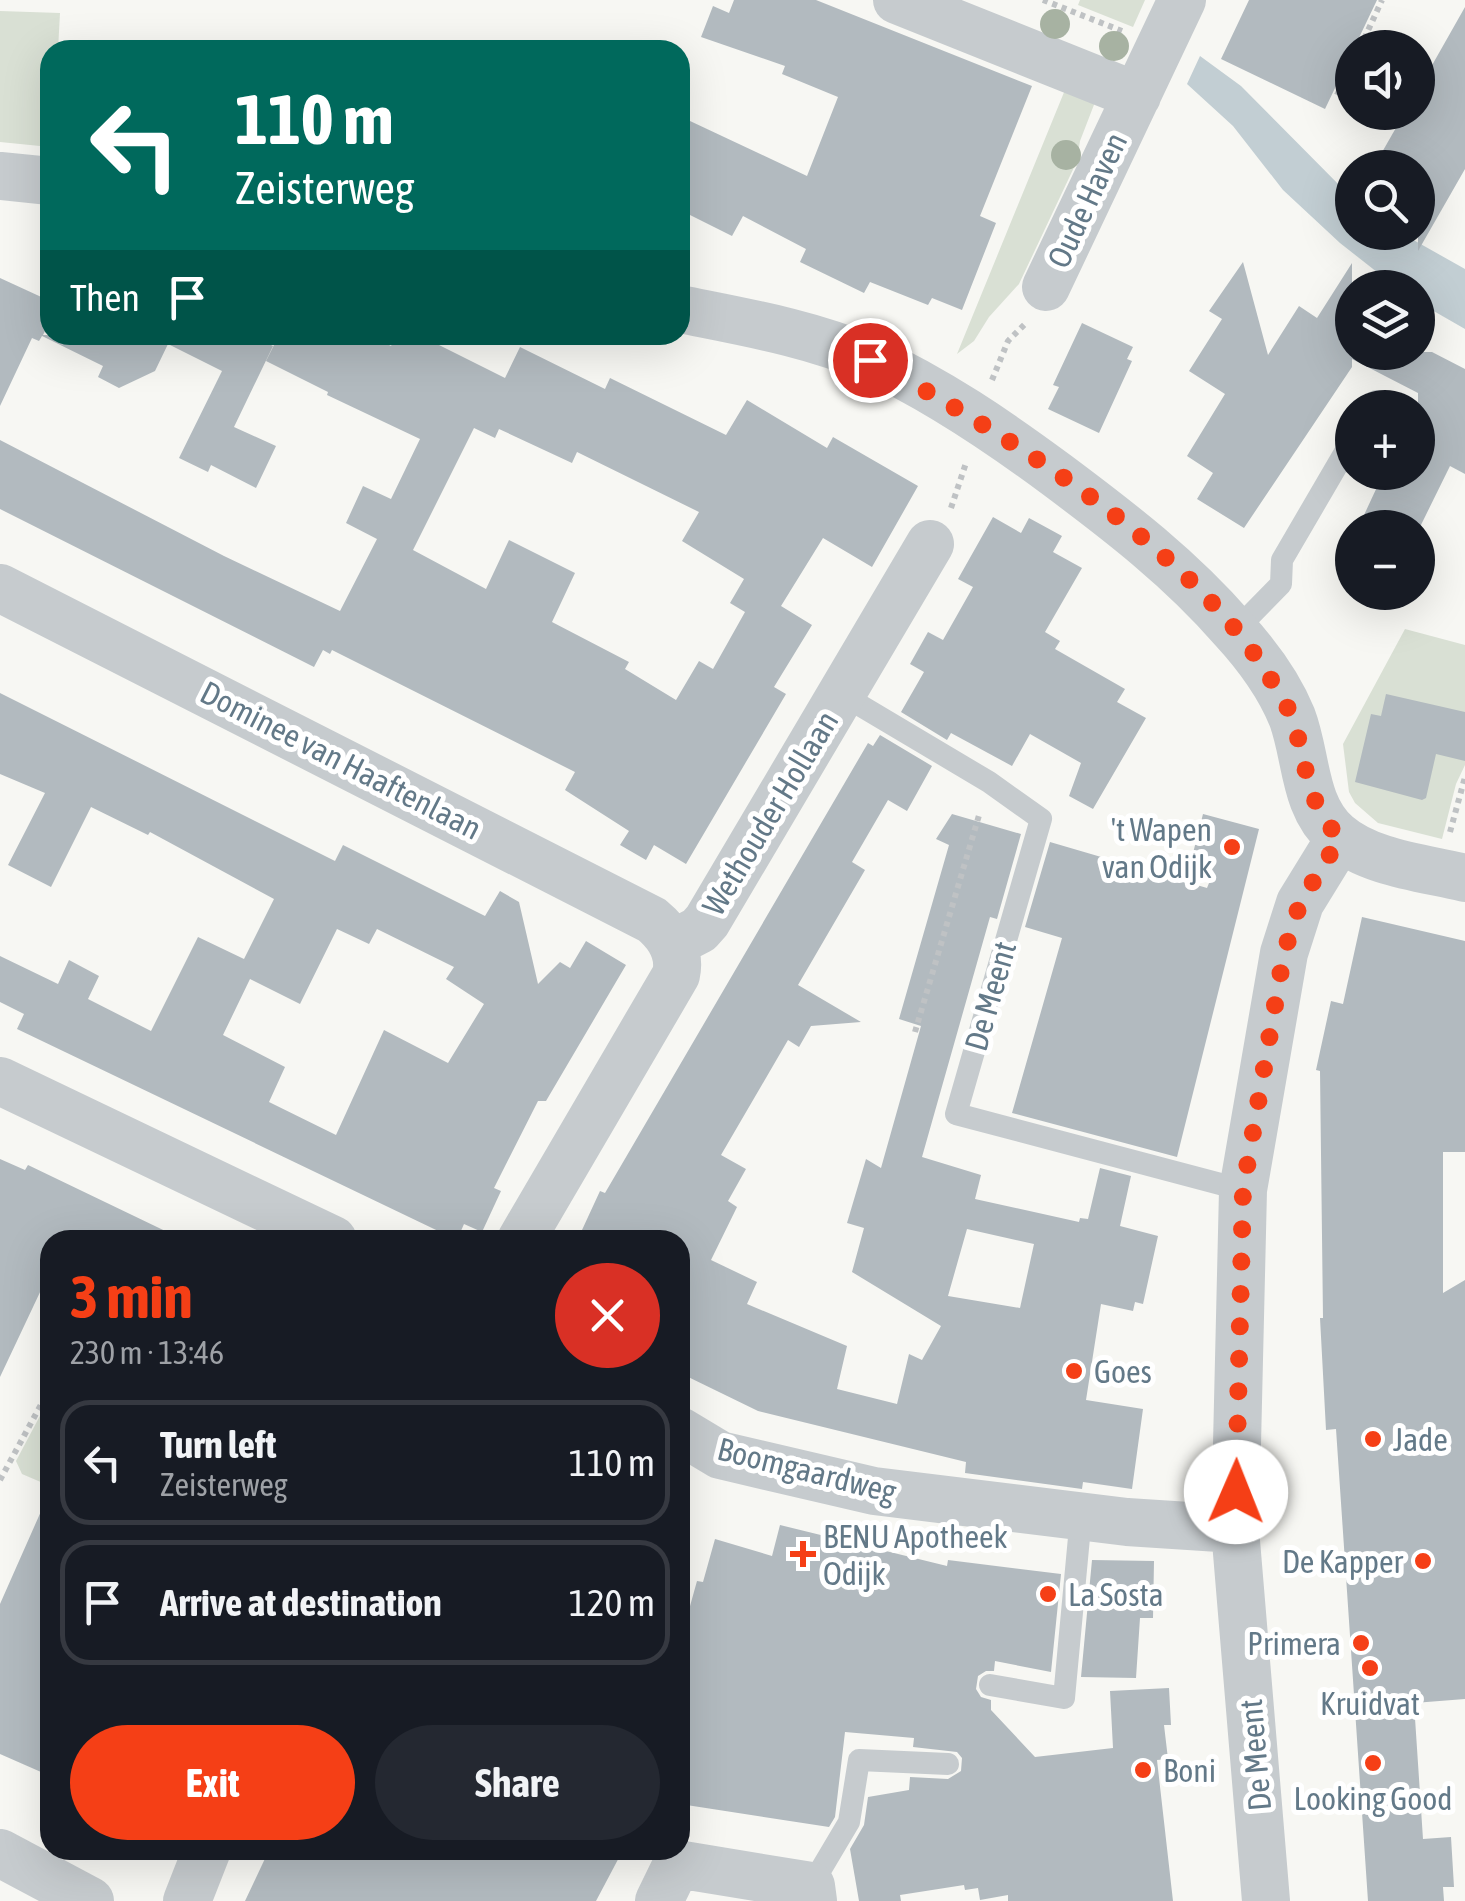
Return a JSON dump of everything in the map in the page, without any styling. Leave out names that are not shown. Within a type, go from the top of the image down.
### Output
[{"type":"street","points":[[897,0],[1136,96]]},
{"type":"street","name":"Oude Haven","points":[[1046,287],[1182,0]]},
{"type":"street","points":[[0,176],[40,180]]},
{"type":"street","points":[[690,310],[811,338],[982,408],[1182,574],[1235,631],[1266,670],[1292,716],[1314,803],[1323,821],[1340,838],[1380,857],[1452,875]]},
{"type":"street","name":"Wethouder Hollaan","points":[[526,1230],[676,975],[677,956],[672,944],[706,922],[930,544]]},
{"type":"street","name":"Dominee van Haaftenlaan","points":[[0,588],[652,920],[665,930],[672,944]]},
{"type":"street","name":"De Meent","points":[[1266,1901],[1235,1529],[1243,1190],[1284,953],[1300,903],[1340,838]]},
{"type":"street","points":[[0,1081],[312,1230]]},
{"type":"street","name":"Boomgaardweg","points":[[690,1437],[720,1455],[874,1491],[1081,1516],[1235,1529]]},
{"type":"street","points":[[0,1853],[90,1901]]},
{"type":"street","points":[[187,1901],[203,1860]]},
{"type":"street","points":[[669,1872],[812,1893]]},
{"type":"lane","points":[[1235,631],[1281,584],[1282,560],[1335,469]]},
{"type":"lane","name":"De Meent","points":[[841,694],[989,782],[1041,819],[956,1114],[1243,1190]]},
{"type":"lane","points":[[990,1685],[1064,1698],[1081,1516]]},
{"type":"lane","points":[[812,1893],[849,1822],[859,1760],[948,1764]]},
{"type":"path","points":[[1043,0],[1160,46]]},
{"type":"path","points":[[1368,30],[1382,0]]},
{"type":"path","name":"Oude Haven","points":[[982,408],[1008,341],[1033,314],[1046,287]]},
{"type":"path","points":[[930,544],[956,497],[982,408]]},
{"type":"path","points":[[1452,875],[1465,777]]},
{"type":"path","points":[[915,1032],[989,782]]},
{"type":"path","points":[[0,1480],[40,1406]]},
{"type":"shaded area","points":[[1080,0],[1145,0],[1133,27],[1078,5]]},
{"type":"shaded area","points":[[0,11],[60,13],[59,40],[40,40],[40,146],[0,142]]},
{"type":"shaded area","points":[[1200,56],[1241,86],[1335,181],[1335,238],[1283,190],[1233,126],[1187,84]]},
{"type":"shaded area","points":[[1067,85],[1097,97],[1080,141],[1077,161],[1019,284],[989,317],[974,341],[957,354]]},
{"type":"shaded area","points":[[1349,250],[1431,250],[1465,269],[1465,329],[1435,312],[1435,270],[1374,270]]},
{"type":"shaded area","points":[[1405,629],[1465,645],[1465,765],[1442,839],[1378,823],[1355,803],[1349,792],[1343,744]]},
{"type":"shaded area","points":[[40,1416],[40,1482],[22,1474],[16,1461]]},
{"type":"building","points":[[734,0],[816,0],[1032,86],[980,216],[996,223],[962,310],[932,298],[928,305],[870,282],[864,293],[800,262],[806,249],[743,216],[732,236],[690,215],[690,121],[807,176],[838,97],[782,74],[785,66],[701,37],[713,6],[729,13]]},
{"type":"building","points":[[1249,0],[1377,0],[1363,30],[1335,30],[1335,88],[1325,109],[1221,59]]},
{"type":"building","points":[[1465,7],[1465,169],[1435,221],[1435,150],[1383,150],[1395,130],[1435,130],[1435,60]]},
{"type":"building","points":[[1243,262],[1268,355],[1299,306],[1317,318],[1335,290],[1335,370],[1350,370],[1244,528],[1197,499],[1213,473],[1187,456],[1225,394],[1189,371],[1222,319],[1209,311]]},
{"type":"building","points":[[0,278],[40,296],[40,339],[32,338],[0,406]]},
{"type":"building","points":[[1082,323],[1133,347],[1127,359],[1132,361],[1099,433],[1048,409],[1059,387],[1053,385]]},
{"type":"building","points":[[60,345],[168,345],[155,371],[119,388],[98,377],[103,366]]},
{"type":"building","points":[[170,345],[273,346],[234,427],[276,446],[256,488],[211,465],[208,472],[179,458],[222,371]]},
{"type":"building","points":[[274,345],[439,345],[505,378],[520,347],[605,389],[610,378],[726,435],[747,400],[827,448],[833,437],[918,486],[872,567],[823,538],[781,606],[812,625],[774,687],[786,694],[686,864],[654,845],[646,860],[620,845],[629,831],[565,790],[575,772],[332,650],[330,654],[323,650],[314,667],[0,509],[0,440],[340,611],[377,539],[346,523],[363,486],[391,499],[420,439],[327,395],[328,392],[266,361]],"holes":[[[474,428],[495,438],[499,429],[572,463],[577,452],[699,512],[682,541],[744,579],[730,603],[745,612],[713,669],[699,661],[676,700],[625,669],[629,662],[552,622],[575,573],[509,540],[486,589],[413,550]]]},
{"type":"building","points":[[1435,354],[1465,369],[1465,474],[1450,466],[1428,510],[1366,510],[1376,490],[1435,490],[1435,390],[1412,390],[1373,370],[1435,370]]},
{"type":"building","points":[[993,517],[1021,533],[1029,518],[1062,536],[1053,552],[1082,568],[1045,632],[1060,641],[1055,649],[1125,689],[1117,702],[1146,718],[1093,809],[1069,796],[1081,763],[1030,734],[1012,766],[951,733],[947,740],[901,712],[924,672],[910,664],[928,632],[943,640],[973,587],[958,579]]},
{"type":"building","points":[[0,693],[335,861],[343,845],[485,916],[500,891],[519,902],[538,984],[560,962],[570,968],[586,941],[626,965],[546,1101],[538,1101],[494,1188],[501,1191],[483,1230],[464,1224],[461,1230],[436,1230],[17,1029],[24,1014],[0,1002],[0,956],[58,984],[69,960],[99,976],[88,999],[151,1031],[198,937],[244,959],[274,899],[150,832],[148,835],[91,807],[51,887],[8,865],[45,793],[0,774]],"holes":[[[337,929],[369,944],[377,929],[454,967],[446,979],[484,1004],[448,1063],[384,1030],[336,1135],[269,1102],[285,1067],[223,1035],[250,979],[300,1004]]]},
{"type":"building","points":[[1386,694],[1465,712],[1465,761],[1436,754],[1426,798],[1422,800],[1355,782],[1371,714],[1381,716]]},
{"type":"building","points":[[880,735],[932,766],[907,811],[888,800],[852,862],[865,870],[798,985],[861,1022],[811,1026],[799,1047],[788,1040],[721,1155],[746,1169],[728,1201],[737,1207],[711,1260],[757,1282],[747,1304],[847,1346],[837,1389],[897,1404],[909,1354],[922,1360],[941,1326],[852,1272],[864,1228],[847,1223],[866,1159],[881,1168],[921,1026],[899,1019],[949,845],[936,839],[952,814],[1021,834],[997,919],[990,917],[922,1157],[981,1175],[975,1199],[1079,1222],[1080,1218],[1088,1219],[1100,1168],[1131,1176],[1120,1226],[1158,1236],[1143,1304],[1135,1302],[1133,1311],[1101,1304],[1086,1400],[1143,1409],[1132,1489],[1083,1482],[1082,1489],[965,1473],[966,1462],[758,1411],[690,1378],[690,1230],[582,1230],[600,1191],[605,1193],[868,743],[873,746]],"holes":[[[967,1229],[1034,1244],[1020,1308],[948,1296]]]},
{"type":"building","points":[[1203,814],[1259,829],[1177,1157],[1012,1113],[1062,938],[1025,927],[1050,842],[1207,888],[1213,873],[1191,861]]},
{"type":"building","points":[[1362,917],[1465,941],[1465,1152],[1443,1152],[1443,1293],[1465,1280],[1465,1699],[1414,1703],[1423,1839],[1451,1837],[1454,1887],[1443,1887],[1444,1901],[1368,1901],[1336,1429],[1326,1430],[1320,1318],[1320,1071],[1316,1070],[1331,1001],[1343,1004]]},
{"type":"building","points":[[0,1159],[25,1170],[28,1165],[163,1230],[40,1230],[40,1292],[0,1377]]},
{"type":"building","points":[[40,1514],[40,1772],[0,1754],[0,1604]]},
{"type":"building","points":[[780,1525],[947,1566],[948,1560],[1061,1574],[1051,1672],[995,1661],[994,1671],[978,1676],[976,1689],[981,1697],[991,1700],[991,1710],[1035,1757],[1113,1748],[1110,1691],[1169,1688],[1171,1725],[1164,1725],[1168,1759],[1157,1760],[1173,1901],[1008,1901],[1008,1895],[980,1900],[978,1888],[965,1890],[964,1885],[900,1895],[901,1901],[859,1901],[850,1849],[864,1825],[868,1797],[909,1790],[910,1777],[948,1779],[961,1771],[962,1758],[957,1752],[913,1747],[914,1738],[845,1732],[835,1817],[829,1827],[690,1806],[690,1606],[697,1581],[703,1582],[715,1539],[772,1556]]},
{"type":"building","points":[[1092,1560],[1154,1561],[1153,1618],[1140,1618],[1136,1678],[1081,1677]]},
{"type":"building","points":[[264,1860],[618,1860],[596,1901],[245,1901]]},
{"type":"place","name":"'t Wapen van Odijk","points":[[1232,847]]},
{"type":"place","name":"Goes","points":[[1074,1371]]},
{"type":"place","name":"Jade","points":[[1373,1439]]},
{"type":"place","name":"BENU Apotheek Odijk","points":[[803,1554]]},
{"type":"place","name":"De Kapper","points":[[1423,1561]]},
{"type":"place","name":"La Sosta","points":[[1048,1594]]},
{"type":"place","name":"Primera","points":[[1361,1643]]},
{"type":"place","name":"Kruidvat","points":[[1370,1668]]},
{"type":"place","name":"Looking Good","points":[[1373,1763]]},
{"type":"place","name":"Boni","points":[[1143,1770]]},
{"type":"route","points":[[870,360],[940,397],[1024,450],[1182,574],[1266,670],[1292,716],[1314,803],[1323,821],[1340,838],[1300,903],[1284,953],[1243,1190],[1236,1492]]}]
